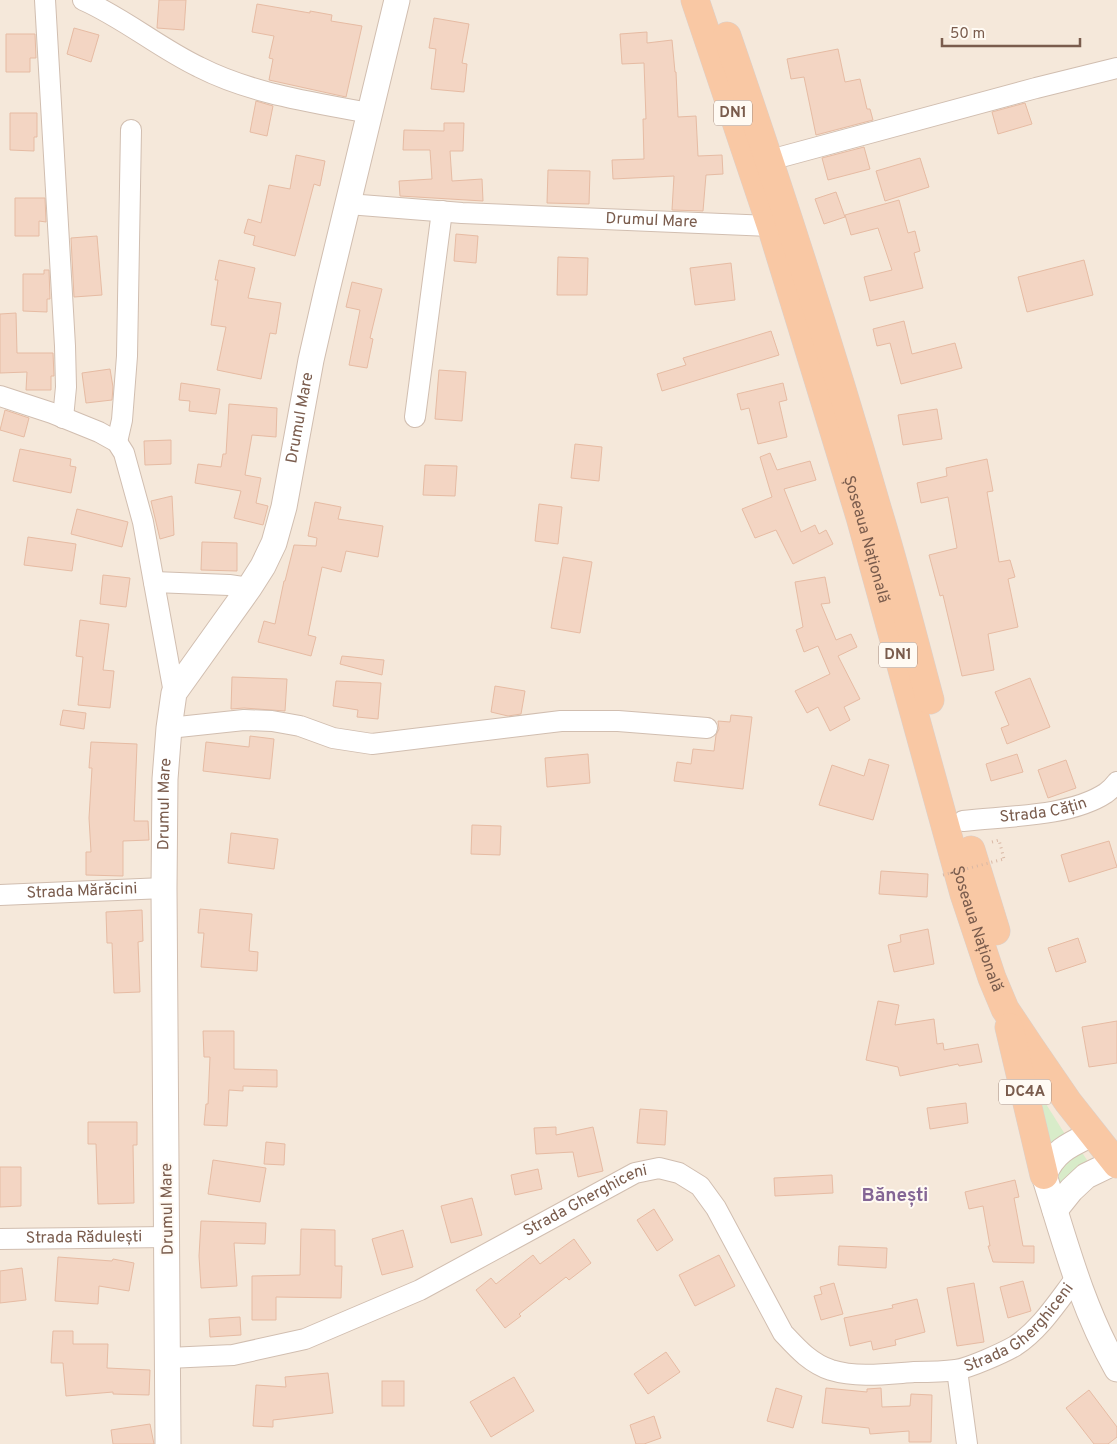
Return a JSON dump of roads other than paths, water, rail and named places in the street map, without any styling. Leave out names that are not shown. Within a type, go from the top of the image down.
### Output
[{"type":"highway","name":"Șoseaua Națională","points":[[695,0],[771,226],[860,517],[964,894],[989,970],[1005,1009],[1048,1073],[1092,1134],[1116,1163]]},
{"type":"highway","name":"Șoseaua Națională","points":[[715,0],[770,160],[838,374],[879,512],[963,821],[1001,948],[1048,1073]]},
{"type":"highway","name":"DC4A","points":[[1005,1009],[1044,1176]]},
{"type":"street","points":[[45,0],[65,346],[66,387],[63,418]]},
{"type":"street","points":[[83,0],[98,6],[177,56],[232,82],[264,92],[369,113]]},
{"type":"street","name":"Drumul Mare","points":[[168,1444],[164,888],[165,779],[168,728],[174,694],[249,588],[263,566],[274,543],[284,507],[311,360],[397,0]]},
{"type":"street","points":[[770,160],[1117,68]]},
{"type":"street","points":[[117,442],[122,420],[127,356],[131,130]]},
{"type":"street","name":"Drumul Mare","points":[[348,204],[442,211],[771,226]]},
{"type":"street","points":[[415,417],[442,211]]},
{"type":"street","points":[[0,396],[99,432],[117,442],[124,453],[143,522],[174,694]]},
{"type":"street","points":[[154,582],[249,588]]},
{"type":"street","points":[[168,728],[244,720],[272,721],[300,726],[333,738],[372,744],[560,721],[618,721],[707,728]]},
{"type":"street","name":"Strada Cățin","points":[[963,821],[1047,812],[1083,804],[1107,793],[1117,782]]},
{"type":"street","name":"Strada Mărăcini","points":[[0,895],[164,888]]},
{"type":"street","points":[[1044,1176],[1049,1163],[1064,1148],[1092,1134]]},
{"type":"street","points":[[1055,1210],[1071,1190],[1086,1176],[1116,1163]]},
{"type":"street","name":"Strada Gherghiceni","points":[[168,1358],[233,1355],[305,1339],[420,1290],[636,1173],[659,1168],[679,1173],[700,1186],[716,1208],[783,1333],[798,1350],[813,1361],[830,1369],[867,1375],[957,1370],[1016,1346],[1040,1324],[1076,1278]]},
{"type":"street","name":"DC4A","points":[[1044,1176],[1076,1278],[1094,1325],[1117,1369]]},
{"type":"street","name":"Strada Rădulești","points":[[0,1239],[168,1237]]},
{"type":"street","name":"Strada Gherghiceni","points":[[957,1370],[967,1444]]},
{"type":"district","name":"Bănești","points":[[895,1196]]}]
